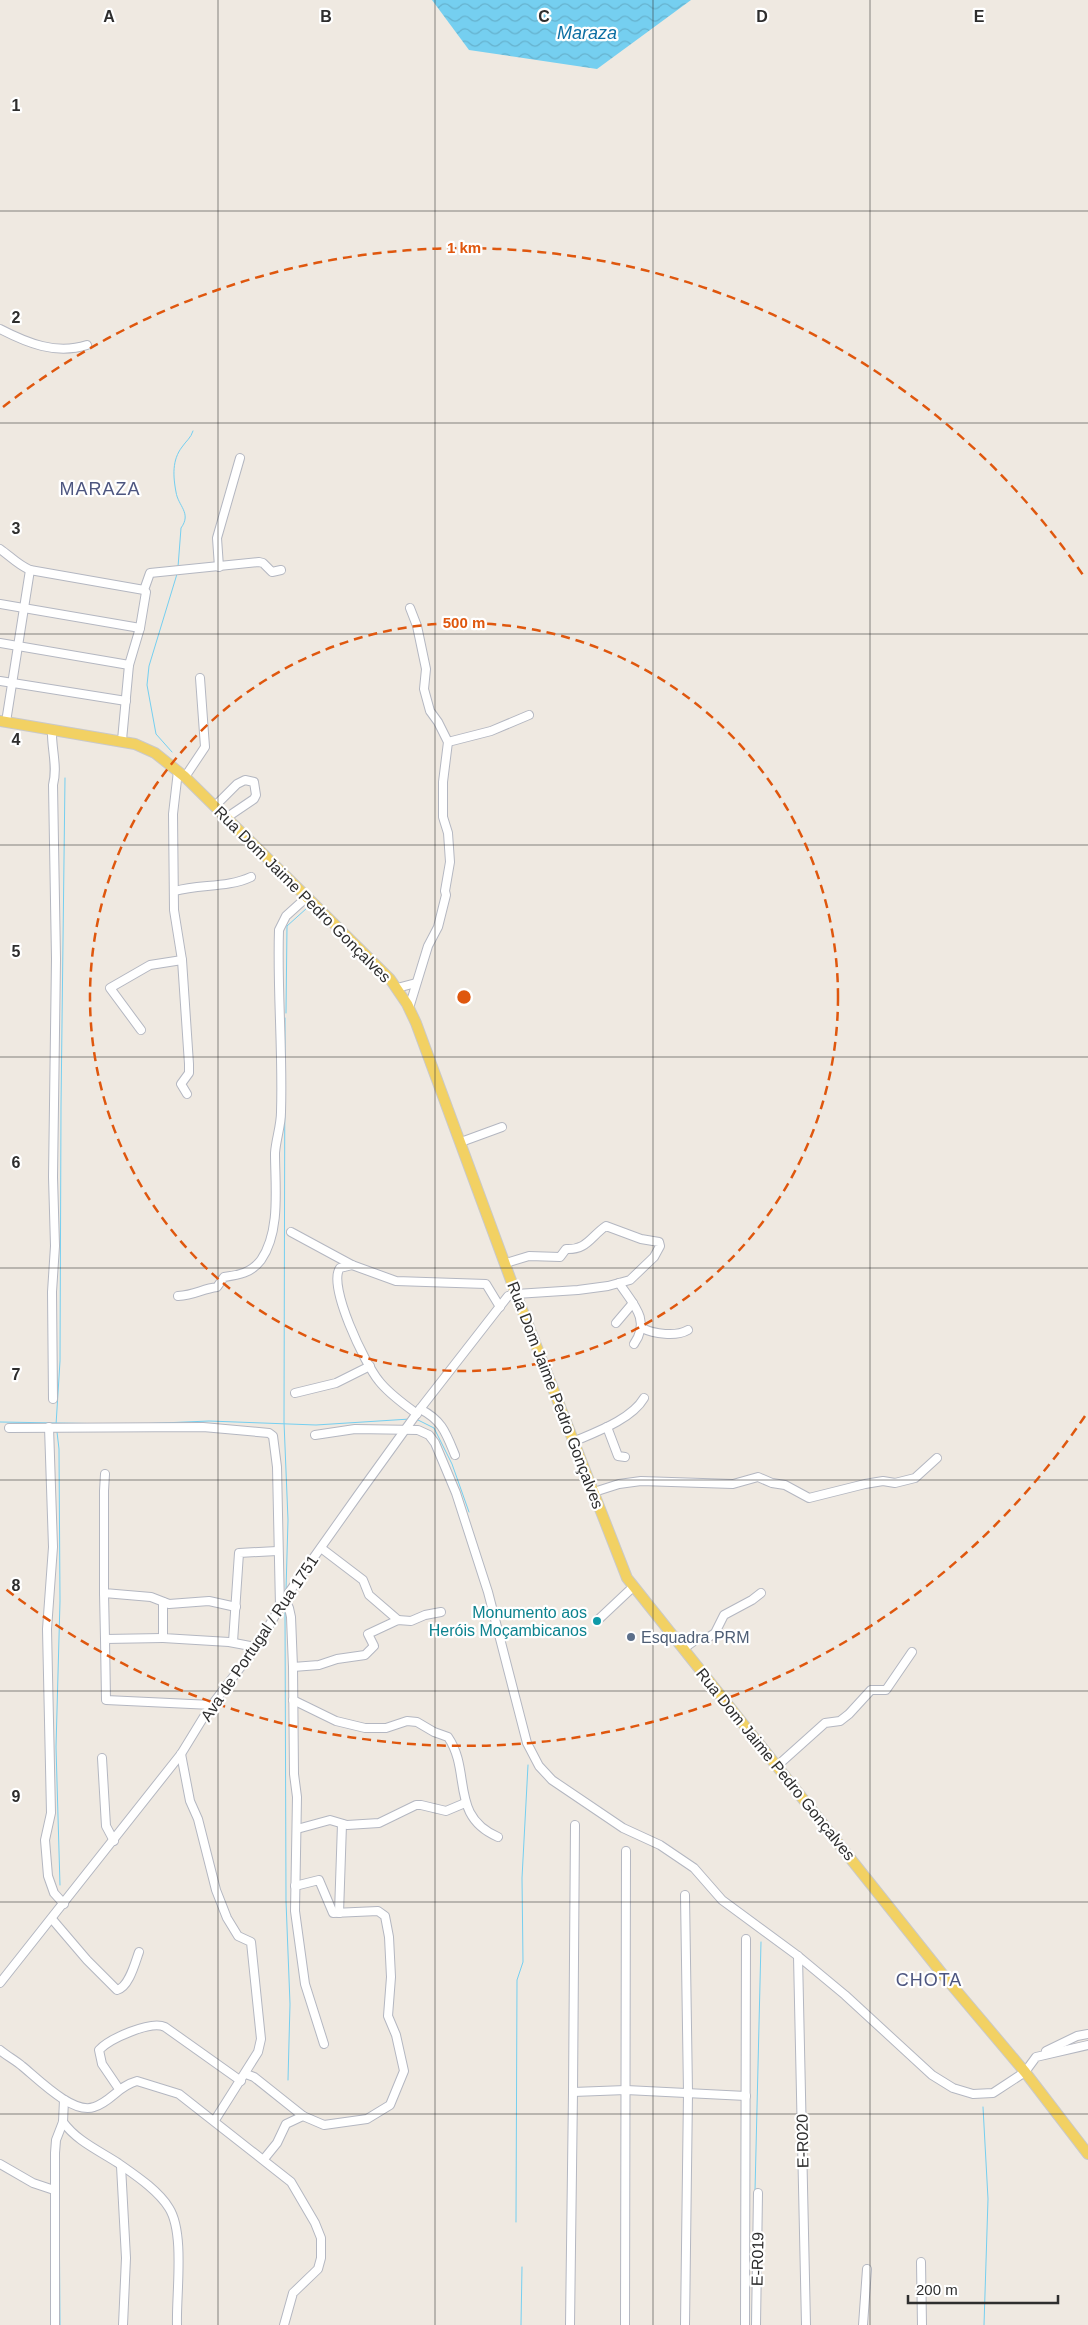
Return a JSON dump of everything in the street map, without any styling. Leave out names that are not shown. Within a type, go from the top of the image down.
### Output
[{"type":"main road","name":"Rua Dom Jaime Pedro Gonçalves","points":[[3,722],[122,740],[155,753],[215,806],[357,945],[397,988],[409,1008],[461,1142],[516,1294],[627,1578],[944,1976],[1086,2147]]},
{"type":"street","points":[[0,329],[40,347],[66,348],[87,345]]},
{"type":"street","points":[[219,567],[217,538],[240,458]]},
{"type":"street","points":[[0,549],[19,565],[30,570],[144,590]]},
{"type":"street","points":[[122,740],[129,665],[140,628],[146,592],[144,590],[152,571],[219,567],[259,562],[263,563],[272,572],[281,570]]},
{"type":"street","points":[[3,722],[14,683],[30,570]]},
{"type":"street","points":[[0,604],[140,628]]},
{"type":"street","points":[[409,1008],[428,946],[438,927],[446,895],[450,862],[448,833],[443,817],[443,782],[448,742],[430,711],[424,689],[426,669],[417,626],[410,608]]},
{"type":"street","points":[[0,642],[129,665]]},
{"type":"street","points":[[187,1094],[181,1084],[189,1073],[189,1064],[182,960],[176,927],[173,814],[181,774],[205,747],[200,678]]},
{"type":"street","points":[[0,681],[126,701]]},
{"type":"street","points":[[448,742],[491,731],[530,715]]},
{"type":"street","points":[[52,729],[51,745],[56,773],[53,785],[56,959],[55,1246],[52,1292],[53,1399]]},
{"type":"street","points":[[215,806],[237,784],[245,780],[254,782],[256,795],[254,799],[226,818]]},
{"type":"street","points":[[174,891],[192,886],[236,882],[251,878]]},
{"type":"street","points":[[178,1296],[198,1294],[207,1289],[217,1287],[224,1277],[252,1270],[262,1258],[268,1245],[273,1228],[276,1176],[275,1154],[281,1111],[279,930],[286,916],[307,897]]},
{"type":"street","points":[[141,1030],[110,988],[150,965],[182,960]]},
{"type":"street","points":[[397,988],[416,983]]},
{"type":"street","points":[[461,1142],[502,1126]]},
{"type":"street","points":[[506,1263],[529,1256],[560,1257],[566,1249],[577,1249],[606,1226],[641,1239],[659,1242],[660,1246],[654,1257],[630,1280],[578,1290],[516,1294]]},
{"type":"street","points":[[291,1232],[352,1265],[396,1280],[486,1284],[500,1307]]},
{"type":"street","points":[[352,1265],[338,1270],[336,1286],[346,1318],[370,1366],[380,1384],[418,1412],[433,1416],[440,1423],[455,1455]]},
{"type":"street","points":[[619,1283],[638,1314],[642,1328],[641,1334],[634,1344]]},
{"type":"street","name":"Ava de Portugal / Rua 1751","points":[[0,1983],[181,1754],[212,1705],[256,1647],[282,1604],[418,1412],[508,1296],[516,1294]]},
{"type":"street","points":[[616,1323],[632,1303]]},
{"type":"street","points":[[642,1328],[680,1334],[688,1330]]},
{"type":"street","points":[[294,1393],[336,1382],[370,1366]]},
{"type":"street","points":[[575,1441],[607,1427],[636,1409],[644,1398]]},
{"type":"street","points":[[9,1428],[203,1426],[273,1436],[276,1444],[277,1551],[282,1604],[289,1608],[291,1617],[294,1667],[297,1829],[295,1911],[305,1984],[324,2044]]},
{"type":"street","points":[[49,1427],[53,1547],[47,1629],[51,1813],[46,1826],[45,1840],[50,1886],[64,1904]]},
{"type":"street","points":[[607,1427],[616,1453],[620,1457],[625,1457]]},
{"type":"street","points":[[314,1435],[355,1429],[418,1430],[430,1435],[445,1463],[488,1592],[527,1743],[539,1766],[552,1780],[623,1828],[660,1845],[694,1868],[722,1900],[798,1956],[845,1995],[932,2074],[953,2088],[973,2094],[993,2093],[1025,2072],[1036,2057],[1077,2036],[1088,2034]]},
{"type":"street","points":[[594,1492],[618,1484],[641,1481],[733,1484],[758,1477],[772,1483],[785,1485],[809,1498],[865,1484],[882,1481],[895,1484],[915,1478],[937,1458]]},
{"type":"street","points":[[105,1474],[104,1593],[106,1700],[212,1705]]},
{"type":"street","points":[[321,1548],[363,1580],[369,1595],[398,1620]]},
{"type":"street","points":[[233,1642],[240,1553],[277,1551]]},
{"type":"street","points":[[599,1619],[633,1587]]},
{"type":"street","points":[[104,1593],[143,1596],[175,1604],[209,1601],[236,1606]]},
{"type":"street","points":[[683,1649],[698,1639],[709,1637],[715,1633],[724,1614],[752,1600],[761,1593]]},
{"type":"street","points":[[163,1602],[163,1638]]},
{"type":"street","points":[[294,1667],[319,1665],[337,1659],[365,1654],[374,1646],[368,1634],[398,1620],[411,1621],[425,1615],[441,1612]]},
{"type":"street","points":[[105,1639],[163,1638],[233,1642],[256,1647]]},
{"type":"street","points":[[777,1766],[825,1723],[840,1721],[849,1714],[872,1690],[886,1690],[912,1652]]},
{"type":"street","points":[[294,1700],[336,1721],[365,1728],[386,1728],[407,1721],[416,1722],[448,1737],[458,1763],[465,1803],[477,1824],[498,1837]]},
{"type":"street","points":[[181,1754],[190,1801],[198,1819],[216,1890],[227,1918],[238,1936],[251,1942],[260,2038],[258,2055],[215,2120]]},
{"type":"street","points":[[102,1758],[106,1826],[114,1841]]},
{"type":"street","points":[[297,1829],[330,1820],[342,1824],[379,1823],[416,1805],[446,1811],[465,1803]]},
{"type":"street","points":[[339,1913],[342,1824]]},
{"type":"street","points":[[570,2325],[574,1825]]},
{"type":"street","points":[[625,2325],[626,1851]]},
{"type":"street","points":[[119,2089],[104,2068],[99,2057],[99,2050],[141,2028],[151,2026],[166,2027],[245,2074],[254,2077],[303,2116],[324,2125],[367,2119],[390,2105],[404,2071],[396,2035],[388,2016],[391,1977],[389,1937],[385,1916],[378,1910],[334,1912],[319,1880],[295,1886]]},
{"type":"street","points":[[685,1895],[688,2093],[685,2325]]},
{"type":"street","points":[[52,1919],[87,1960],[117,1990],[122,1989],[126,1984],[139,1952]]},
{"type":"street","points":[[745,2325],[746,1939]]},
{"type":"street","name":"E-R020","points":[[798,1956],[806,2325]]},
{"type":"street","points":[[1036,2057],[1088,2045]]},
{"type":"street","points":[[0,2050],[64,2100],[83,2107],[95,2107],[119,2089],[136,2081],[150,2083],[179,2094],[215,2120],[291,2182],[321,2238],[321,2258],[318,2268],[293,2294],[284,2325]]},
{"type":"street","points":[[573,2092],[626,2090],[746,2096]]},
{"type":"street","points":[[55,2325],[54,2190],[56,2140],[63,2122],[64,2100]]},
{"type":"street","points":[[264,2159],[278,2143],[286,2124],[303,2116]]},
{"type":"street","points":[[63,2122],[76,2137],[121,2166],[161,2198],[169,2208],[173,2217],[179,2251],[177,2324]]},
{"type":"street","points":[[0,2164],[32,2183],[54,2190]]},
{"type":"street","points":[[121,2166],[126,2258],[123,2325]]},
{"type":"street","name":"E-R019","points":[[756,2325],[758,2194]]},
{"type":"street","points":[[921,2262],[922,2325]]},
{"type":"street","points":[[863,2325],[867,2269]]},
{"type":"water","name":"Maraza","points":[[432,0],[691,0],[597,69],[469,50]]},
{"type":"waterway","points":[[178,567],[181,528],[184,523],[185,514],[177,497],[174,468],[176,457],[193,431]]},
{"type":"waterway","points":[[172,752],[156,734],[147,685],[149,666],[177,574]]},
{"type":"waterway","points":[[56,1425],[60,1361],[65,778]]},
{"type":"waterway","points":[[286,1013],[287,926],[307,908]]},
{"type":"waterway","points":[[285,1018],[284,1422],[288,1520],[286,1590]]},
{"type":"waterway","points":[[139,1424],[209,1421],[316,1425],[410,1419]]},
{"type":"waterway","points":[[416,1419],[434,1428],[452,1464],[469,1512]]},
{"type":"waterway","points":[[0,1422],[115,1424]]},
{"type":"waterway","points":[[57,1432],[59,1449],[60,1601],[56,1747],[60,1885]]},
{"type":"waterway","points":[[285,1608],[286,1901],[290,2004],[288,2080]]},
{"type":"waterway","points":[[516,2222],[517,1980],[523,1962],[522,1878],[528,1765]]},
{"type":"waterway","points":[[755,2191],[761,1942]]},
{"type":"waterway","points":[[983,2107],[988,2199],[984,2325]]},
{"type":"waterway","points":[[59,2183],[60,2325]]},
{"type":"waterway","points":[[752,2325],[754,2230]]},
{"type":"waterway","points":[[521,2325],[522,2267]]},
{"type":"place","name":"Monumento aos Heróis Moçambicanos","points":[[597,1621]]},
{"type":"place","name":"Esquadra PRM","points":[[631,1637]]},
{"type":"district","name":"MARAZA","points":[[100,489]]},
{"type":"district","name":"CHOTA","points":[[929,1980]]}]
